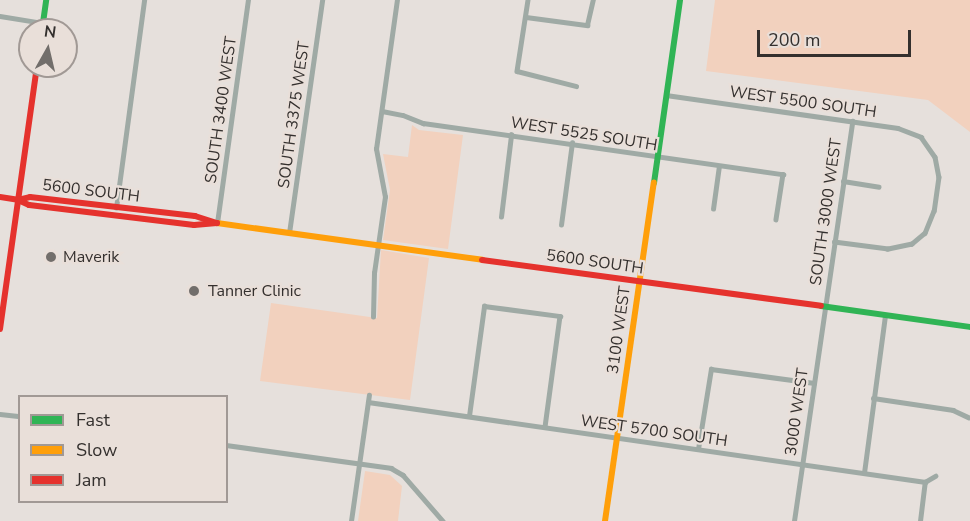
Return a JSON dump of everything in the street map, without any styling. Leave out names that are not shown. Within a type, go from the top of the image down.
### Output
[{"type":"main road","points":[[43,18],[46,0]]},
{"type":"main road","name":"3100 WEST","points":[[605,521],[680,0]]},
{"type":"main road","points":[[0,329],[35,78]]},
{"type":"main road","points":[[0,197],[18,200]]},
{"type":"main road","name":"5600 SOUTH","points":[[18,200],[30,197],[195,216],[217,223],[970,327]]},
{"type":"main road","name":"5600 SOUTH","points":[[18,200],[29,205],[194,225],[217,223]]},
{"type":"street","points":[[116,208],[144,0]]},
{"type":"street","name":"SOUTH 3400 WEST","points":[[217,223],[248,0]]},
{"type":"street","name":"SOUTH 3375 WEST","points":[[289,233],[322,0]]},
{"type":"street","points":[[373,317],[378,246],[385,197],[376,163],[397,0]]},
{"type":"street","points":[[528,0],[517,71],[576,86]]},
{"type":"street","points":[[526,17],[587,26],[593,0]]},
{"type":"street","points":[[0,16],[18,21]]},
{"type":"street","name":"WEST 5500 SOUTH","points":[[666,95],[852,121],[910,131],[921,137],[930,148],[938,165],[939,177],[934,211],[925,233],[912,244],[888,249],[834,242]]},
{"type":"street","name":"WEST 5525 SOUTH","points":[[382,111],[403,115],[423,123],[572,143],[657,158],[783,174],[776,219]]},
{"type":"street","name":"SOUTH 3000 WEST","points":[[825,307],[852,121]]},
{"type":"street","points":[[501,217],[511,135]]},
{"type":"street","points":[[561,225],[572,143]]},
{"type":"street","points":[[713,209],[719,166]]},
{"type":"street","points":[[843,182],[879,187]]},
{"type":"street","points":[[469,416],[484,306],[560,316],[545,427]]},
{"type":"street","name":"3000 WEST","points":[[794,521],[825,307]]},
{"type":"street","points":[[864,473],[885,316]]},
{"type":"street","points":[[698,449],[711,369],[814,384]]},
{"type":"street","points":[[351,521],[369,395]]},
{"type":"street","points":[[873,398],[953,410],[968,417]]},
{"type":"street","name":"WEST 5700 SOUTH","points":[[368,402],[926,482]]},
{"type":"street","points":[[0,414],[18,416]]},
{"type":"street","points":[[228,445],[398,471],[443,521]]},
{"type":"street","points":[[928,521],[920,520],[926,482],[934,476]]},
{"type":"shaded area","points":[[715,0],[970,0],[970,132],[928,100],[706,71]]},
{"type":"shaded area","points":[[412,125],[419,130],[463,135],[448,249],[383,240],[390,190],[383,154],[408,157]]},
{"type":"shaded area","points":[[381,250],[429,258],[410,400],[260,381],[271,303],[377,318]]},
{"type":"shaded area","points":[[365,471],[390,475],[402,486],[398,521],[358,521]]},
{"type":"traffic: fast","points":[[44,18],[46,0]]},
{"type":"traffic: fast","points":[[654,183],[680,0]]},
{"type":"traffic: fast","points":[[821,306],[970,327]]},
{"type":"traffic: slow","points":[[605,521],[654,183]]},
{"type":"traffic: slow","points":[[217,223],[482,260]]},
{"type":"traffic: jam","points":[[0,329],[35,78]]},
{"type":"traffic: jam","points":[[0,197],[18,200]]},
{"type":"traffic: jam","points":[[30,197],[195,216],[217,223],[194,225],[29,205],[18,200],[30,197]]},
{"type":"traffic: jam","points":[[482,260],[821,306]]},
{"type":"place","name":"Maverik","points":[[51,257]]},
{"type":"place","name":"Tanner Clinic","points":[[194,291]]}]
